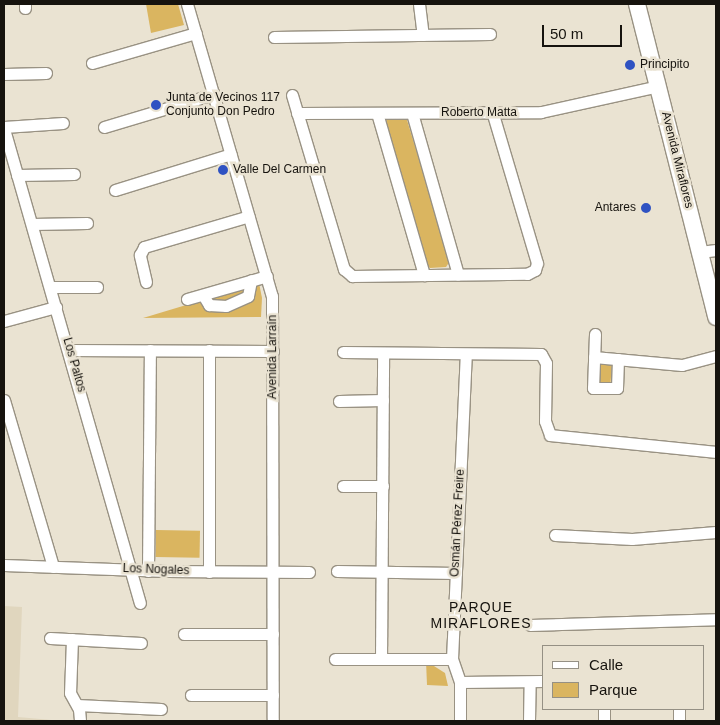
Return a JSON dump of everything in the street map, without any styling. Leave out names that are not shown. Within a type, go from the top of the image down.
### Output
[{"type":"main road","name":"Avenida Miraflores","points":[[637,4],[658,86],[708,251],[716,317]]},
{"type":"street","name":"Avenida Larraín","points":[[187,4],[267,276],[273,307],[273,721]]},
{"type":"street","points":[[419,4],[423,35]]},
{"type":"street","points":[[92,63],[196,33]]},
{"type":"street","points":[[274,37],[490,34]]},
{"type":"street","points":[[4,74],[46,74]]},
{"type":"street","name":"Roberto Matta","points":[[297,113],[493,114],[541,112],[658,86]]},
{"type":"street","points":[[104,127],[214,94]]},
{"type":"street","points":[[292,95],[348,274],[530,274],[535,270],[537,263],[493,114]]},
{"type":"street","points":[[377,113],[424,275]]},
{"type":"street","points":[[412,113],[458,275]]},
{"type":"street","points":[[4,128],[63,124]]},
{"type":"street","name":"Los Paltos","points":[[4,128],[133,569],[140,603]]},
{"type":"street","points":[[115,190],[231,154]]},
{"type":"street","points":[[17,175],[74,174]]},
{"type":"street","points":[[146,282],[140,255],[144,247],[249,216]]},
{"type":"street","points":[[32,224],[87,223]]},
{"type":"street","points":[[187,299],[267,276]]},
{"type":"street","points":[[203,294],[209,306],[232,304],[248,296],[251,280]]},
{"type":"street","points":[[50,287],[98,287]]},
{"type":"street","points":[[4,321],[56,307]]},
{"type":"street","points":[[595,334],[593,388],[617,388],[618,359]]},
{"type":"street","points":[[69,350],[273,350]]},
{"type":"street","points":[[148,571],[150,350]]},
{"type":"street","points":[[209,350],[209,572]]},
{"type":"street","points":[[342,352],[383,354],[541,354],[546,362],[545,421],[547,432],[554,437],[716,452]]},
{"type":"street","points":[[381,659],[383,354]]},
{"type":"street","name":"Osmán Pérez Freire","points":[[460,721],[460,682],[452,659],[466,354]]},
{"type":"street","points":[[594,357],[682,365],[716,356]]},
{"type":"street","points":[[4,400],[53,567]]},
{"type":"street","points":[[339,401],[383,400]]},
{"type":"street","points":[[343,486],[383,486]]},
{"type":"street","points":[[555,535],[632,539],[716,532]]},
{"type":"street","name":"Los Nogales","points":[[4,565],[148,571],[309,572]]},
{"type":"street","points":[[337,571],[456,572]]},
{"type":"street","points":[[530,625],[716,618]]},
{"type":"street","points":[[184,634],[273,634]]},
{"type":"street","points":[[50,638],[141,643]]},
{"type":"street","points":[[72,639],[70,693],[77,705],[80,721]]},
{"type":"street","points":[[335,660],[452,659]]},
{"type":"street","points":[[460,682],[542,682]]},
{"type":"street","points":[[529,721],[530,682]]},
{"type":"street","points":[[191,695],[273,696]]},
{"type":"street","points":[[77,705],[161,709]]},
{"type":"shaded area","points":[[4,606],[22,607],[18,717],[62,721],[4,721]]},
{"type":"green space","points":[[146,4],[178,4],[184,25],[151,33]]},
{"type":"green space","points":[[387,119],[407,120],[450,261],[446,267],[430,268],[426,265],[385,126]]},
{"type":"green space","points":[[259,283],[262,298],[261,317],[143,318]]},
{"type":"green space","points":[[597,362],[612,363],[610,386],[595,385]]},
{"type":"green space","points":[[156,530],[200,531],[200,558],[156,557]]},
{"type":"green space","points":[[426,661],[445,673],[448,686],[427,685]]},
{"type":"place","name":"Principito","points":[[630,65]]},
{"type":"place","name":"Junta de Vecinos 117 Conjunto Don Pedro","points":[[156,105]]},
{"type":"place","name":"Valle Del Carmen","points":[[223,170]]},
{"type":"place","name":"Antares","points":[[646,208]]},
{"type":"district","name":"PARQUE MIRAFLORES","points":[[481,616]]}]
